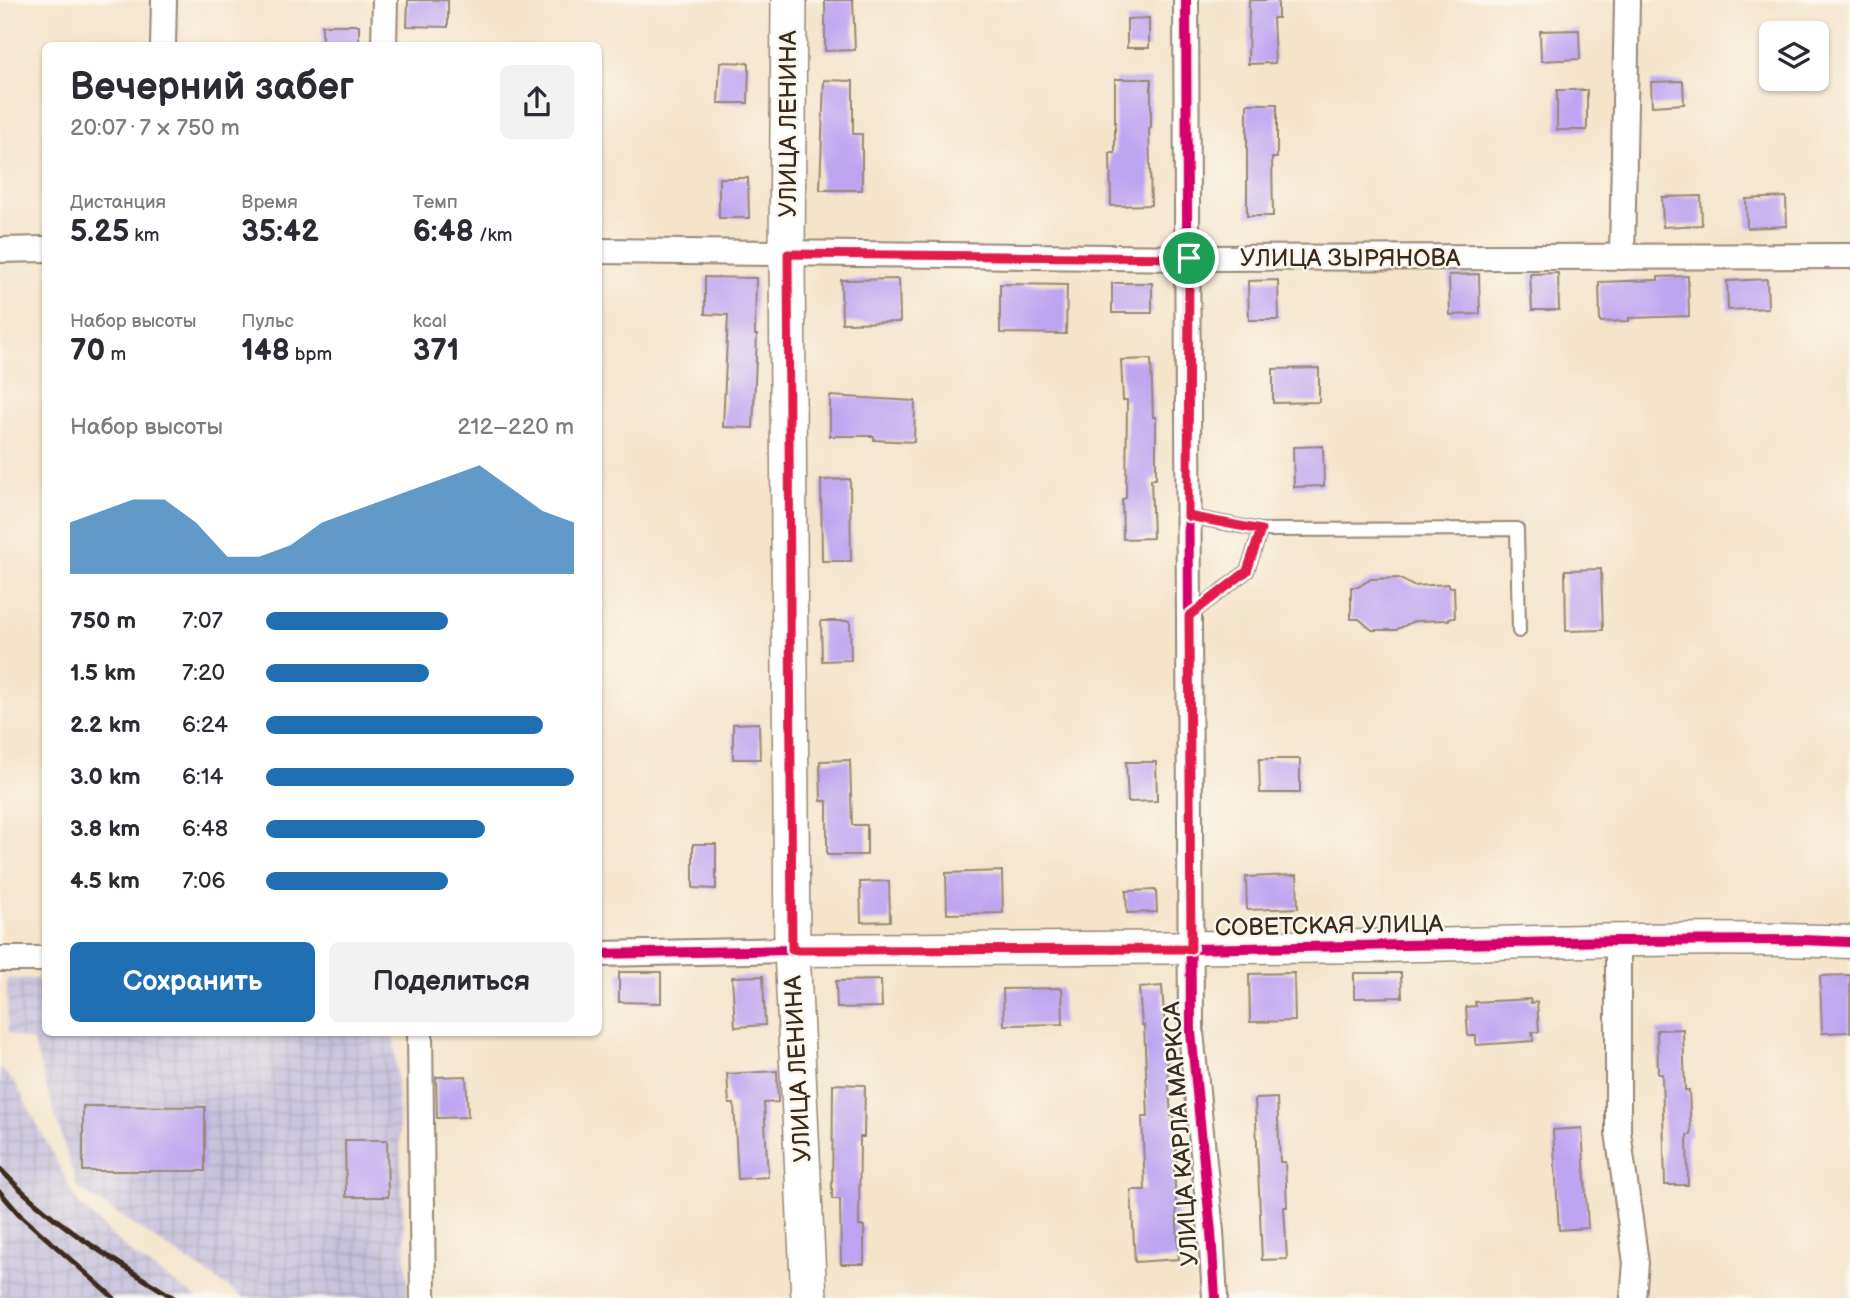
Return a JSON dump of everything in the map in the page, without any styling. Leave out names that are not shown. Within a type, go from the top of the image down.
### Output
[{"type":"main road","name":"УЛИЦА ЛЕНИНА","points":[[789,0],[792,950],[809,1298]]},
{"type":"street","points":[[163,42],[164,0]]},
{"type":"street","points":[[384,42],[385,0]]},
{"type":"street","name":"УЛИЦА КАРЛА МАРКСА","points":[[1186,0],[1191,1032],[1215,1298]]},
{"type":"street","points":[[1622,257],[1628,0]]},
{"type":"street","points":[[0,250],[42,249]]},
{"type":"street","name":"УЛИЦА ЗЫРЯНОВА","points":[[602,251],[1189,258],[1850,256]]},
{"type":"street","points":[[1618,941],[1618,1132],[1636,1263],[1633,1298]]},
{"type":"street","name":"СОВЕТСКАЯ УЛИЦА","points":[[602,954],[792,950],[1191,949],[1618,941],[1850,942]]},
{"type":"street","points":[[0,959],[42,959]]},
{"type":"street","points":[[420,1036],[423,1298]]},
{"type":"lane","points":[[1188,516],[1261,530],[1517,529],[1518,631]]},
{"type":"lane","points":[[1189,616],[1247,571],[1261,530]]},
{"type":"shaded area","points":[[7,979],[42,979],[42,1036],[394,1036],[408,1298],[244,1298],[77,1187],[33,1042],[8,1033]]},
{"type":"shaded area","points":[[0,1068],[16,1084],[79,1204],[133,1255],[197,1298],[0,1298]]},
{"type":"building","points":[[408,0],[448,0],[448,27],[407,26]]},
{"type":"building","points":[[825,0],[853,0],[855,50],[825,51]]},
{"type":"building","points":[[1249,0],[1278,0],[1278,18],[1273,18],[1275,63],[1248,64]]},
{"type":"building","points":[[1149,18],[1149,48],[1127,48],[1127,19]]},
{"type":"building","points":[[322,25],[359,25],[359,42],[322,42]]},
{"type":"building","points":[[1579,30],[1580,59],[1541,61],[1540,31]]},
{"type":"building","points":[[720,62],[749,63],[748,103],[718,103]]},
{"type":"building","points":[[1115,79],[1151,79],[1151,205],[1111,206],[1110,153],[1115,153]]},
{"type":"building","points":[[824,80],[853,81],[853,134],[862,134],[862,190],[820,190]]},
{"type":"building","points":[[1683,81],[1684,104],[1652,106],[1651,82]]},
{"type":"building","points":[[1557,90],[1587,90],[1587,130],[1557,130]]},
{"type":"building","points":[[1247,104],[1277,104],[1277,158],[1272,158],[1273,216],[1247,216]]},
{"type":"building","points":[[719,178],[748,178],[749,218],[719,218]]},
{"type":"building","points":[[1701,196],[1702,225],[1663,227],[1662,197]]},
{"type":"building","points":[[1786,197],[1787,226],[1747,228],[1746,199]]},
{"type":"building","points":[[1558,273],[1559,310],[1532,310],[1530,274]]},
{"type":"building","points":[[1479,274],[1480,314],[1450,315],[1449,275]]},
{"type":"building","points":[[1688,276],[1689,316],[1600,322],[1599,282]]},
{"type":"building","points":[[705,277],[756,278],[757,335],[753,428],[723,427],[728,315],[705,314]]},
{"type":"building","points":[[899,279],[900,322],[842,323],[841,280]]},
{"type":"building","points":[[1767,279],[1768,308],[1728,310],[1727,281]]},
{"type":"building","points":[[1278,280],[1279,320],[1249,320],[1248,281]]},
{"type":"building","points":[[1112,283],[1152,283],[1152,313],[1112,313]]},
{"type":"building","points":[[1000,284],[1067,285],[1066,334],[1000,333]]},
{"type":"building","points":[[1151,359],[1153,417],[1156,417],[1156,479],[1151,479],[1153,538],[1123,539],[1122,499],[1126,498],[1127,400],[1123,400],[1121,360]]},
{"type":"building","points":[[1319,368],[1319,402],[1273,403],[1273,369]]},
{"type":"building","points":[[830,396],[915,401],[914,442],[874,440],[874,436],[830,436]]},
{"type":"building","points":[[1323,446],[1324,486],[1294,487],[1293,447]]},
{"type":"building","points":[[850,479],[851,561],[822,561],[821,480]]},
{"type":"building","points":[[1601,569],[1603,630],[1566,631],[1565,570]]},
{"type":"building","points":[[1399,578],[1413,586],[1449,584],[1449,587],[1454,587],[1455,618],[1414,621],[1396,630],[1372,630],[1359,619],[1351,619],[1351,587],[1358,587],[1371,579]]},
{"type":"building","points":[[821,621],[850,621],[851,660],[822,661]]},
{"type":"building","points":[[759,723],[760,759],[733,759],[733,724]]},
{"type":"building","points":[[1259,759],[1300,759],[1300,793],[1260,793]]},
{"type":"building","points":[[850,760],[852,825],[867,825],[867,855],[827,855],[827,801],[821,801],[820,761]]},
{"type":"building","points":[[1126,762],[1156,762],[1157,801],[1128,802]]},
{"type":"building","points":[[693,844],[716,844],[716,889],[693,888]]},
{"type":"building","points":[[1002,871],[1003,913],[947,914],[946,873]]},
{"type":"building","points":[[1297,875],[1298,908],[1247,910],[1246,877]]},
{"type":"building","points":[[889,881],[890,921],[861,922],[860,882]]},
{"type":"building","points":[[1156,890],[1157,912],[1127,913],[1126,891]]},
{"type":"building","points":[[619,972],[661,972],[661,1003],[619,1002]]},
{"type":"building","points":[[1294,973],[1295,1021],[1250,1022],[1249,974]]},
{"type":"building","points":[[1354,973],[1401,973],[1402,997],[1354,998]]},
{"type":"building","points":[[1850,975],[1850,1032],[1822,1033],[1820,976]]},
{"type":"building","points":[[763,976],[765,1025],[735,1027],[732,977]]},
{"type":"building","points":[[881,980],[882,1007],[837,1008],[836,981]]},
{"type":"building","points":[[1162,986],[1171,1116],[1174,1115],[1179,1259],[1135,1262],[1131,1190],[1145,1190],[1142,1117],[1148,1117],[1144,1025],[1139,988]]},
{"type":"building","points":[[1062,988],[1063,1024],[1004,1025],[1003,989]]},
{"type":"building","points":[[1530,999],[1531,1003],[1537,1002],[1539,1032],[1532,1032],[1533,1041],[1476,1045],[1476,1036],[1468,1036],[1466,1007],[1476,1006],[1475,1002]]},
{"type":"building","points":[[1683,1029],[1685,1090],[1689,1090],[1691,1135],[1687,1135],[1688,1185],[1665,1185],[1662,1074],[1658,1074],[1657,1030]]},
{"type":"building","points":[[777,1071],[778,1102],[764,1103],[768,1177],[738,1179],[734,1104],[729,1104],[727,1074]]},
{"type":"building","points":[[466,1076],[468,1117],[437,1118],[436,1077]]},
{"type":"building","points":[[833,1084],[865,1085],[864,1137],[860,1137],[859,1226],[864,1226],[864,1264],[841,1264],[840,1199],[832,1199]]},
{"type":"building","points":[[1277,1098],[1280,1162],[1285,1162],[1287,1259],[1262,1260],[1255,1099]]},
{"type":"building","points":[[83,1106],[205,1107],[205,1171],[83,1171]]},
{"type":"building","points":[[1582,1128],[1588,1228],[1559,1230],[1553,1130]]},
{"type":"building","points":[[345,1140],[387,1140],[388,1197],[346,1197]]},
{"type":"railway","points":[[0,1169],[61,1223],[174,1298]]},
{"type":"railway","points":[[0,1192],[19,1214],[114,1298]]},
{"type":"cycle path","points":[[1186,0],[1191,1032],[1215,1298]]},
{"type":"cycle path","points":[[602,954],[792,950],[1191,949],[1618,941],[1850,942]]},
{"type":"route","points":[[788,254],[1189,258],[1188,516],[1261,530],[1247,571],[1189,616],[1191,949],[792,950],[788,254]]}]
